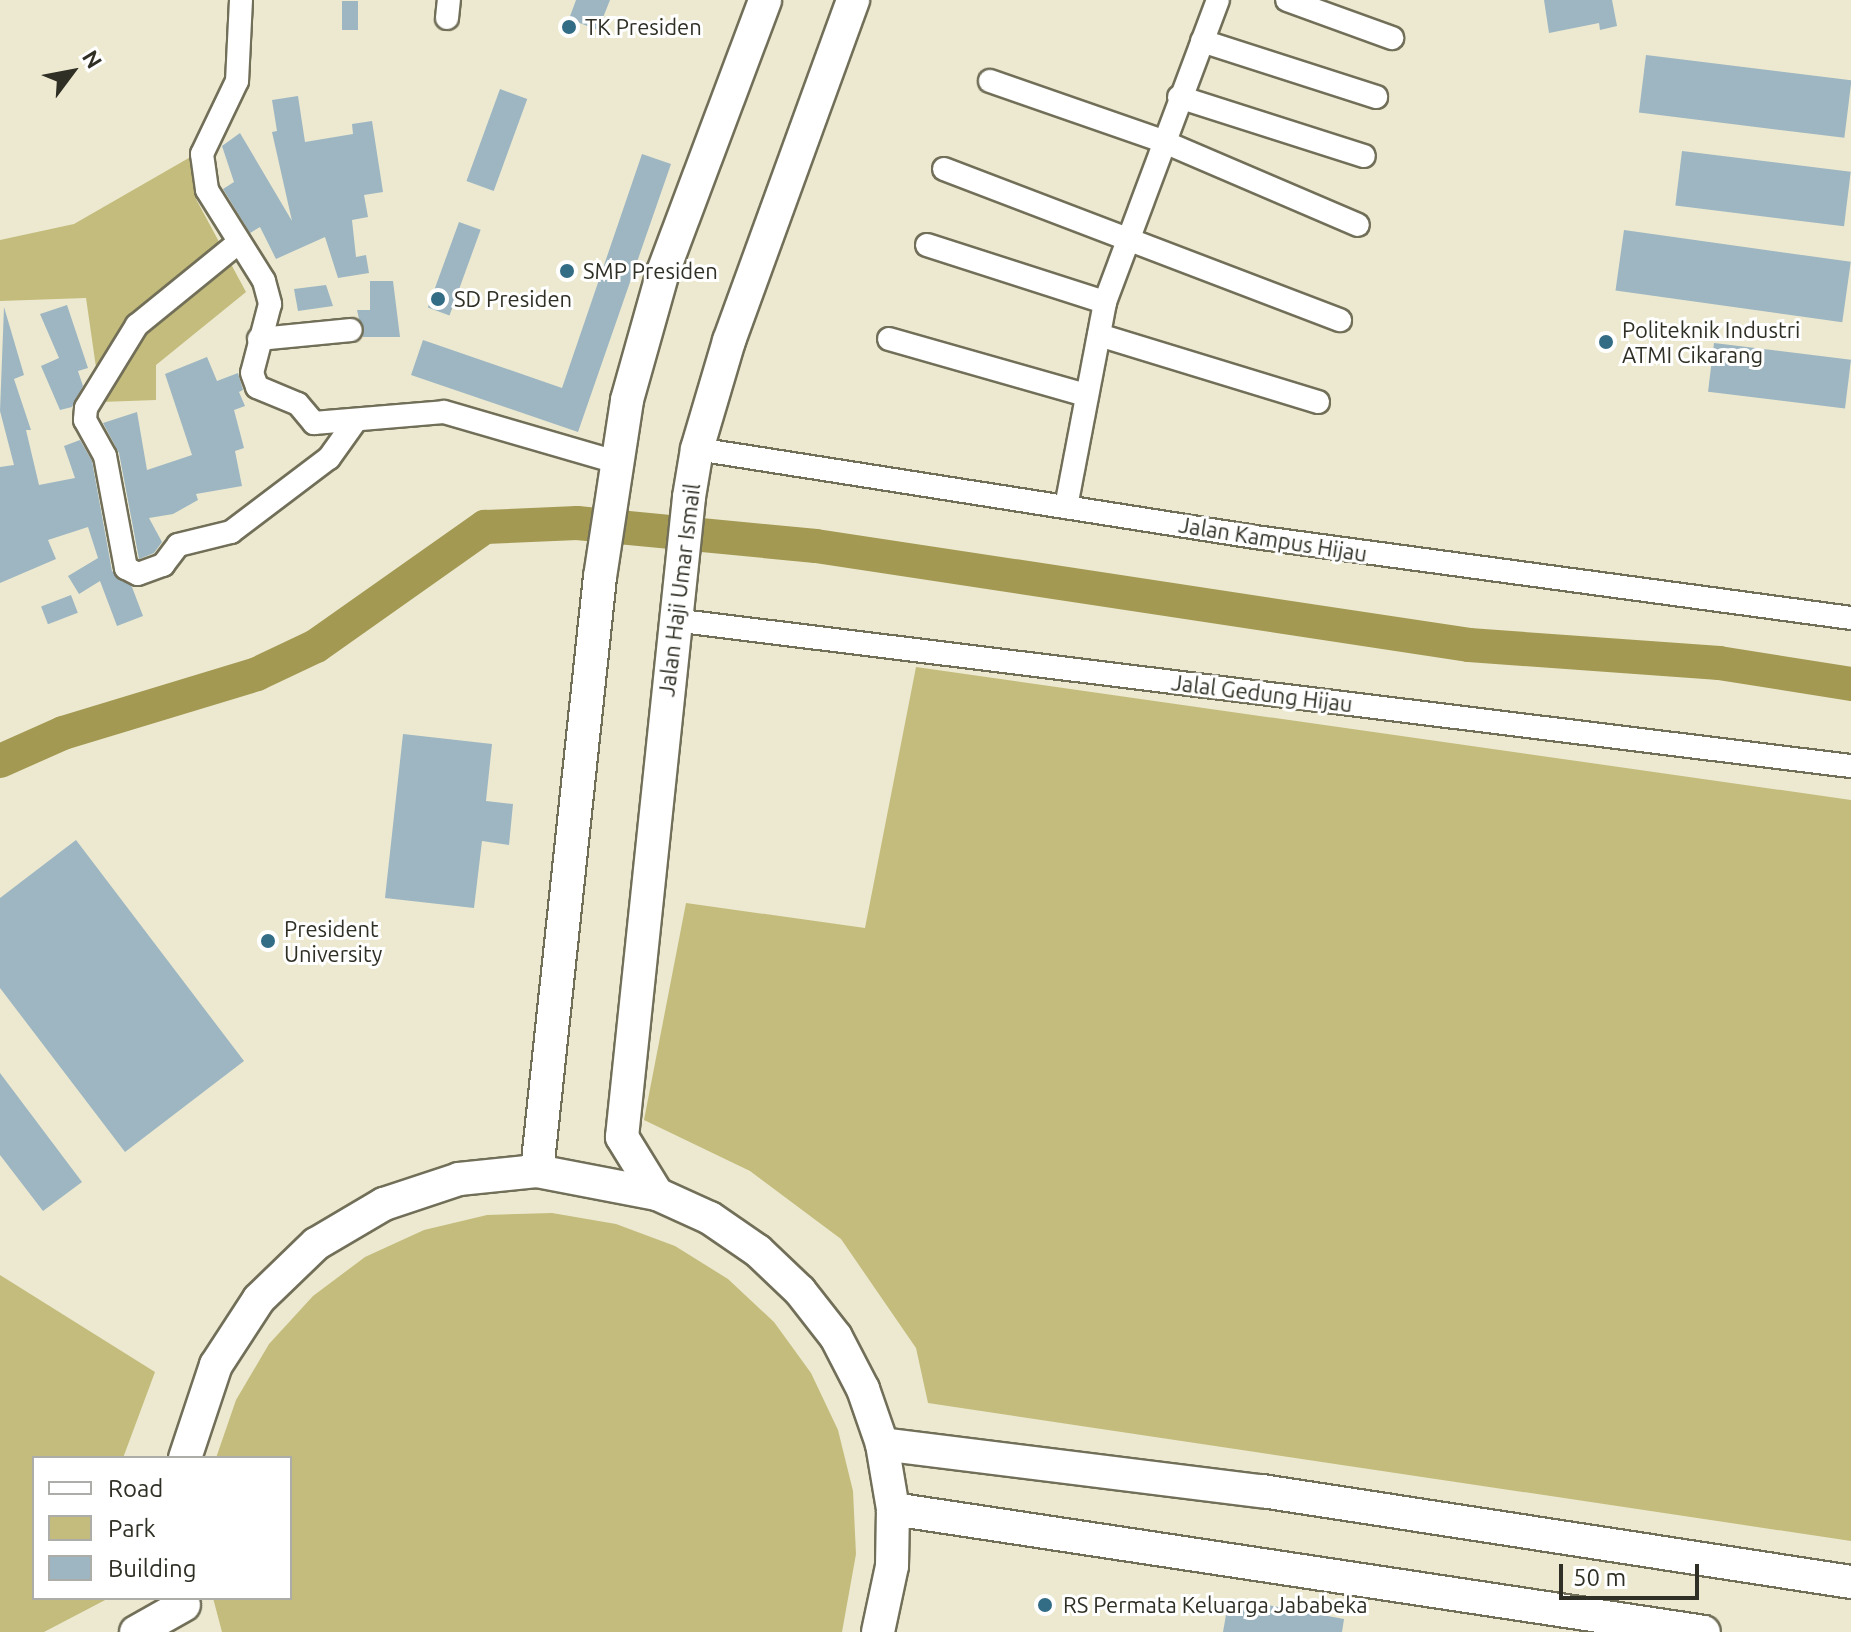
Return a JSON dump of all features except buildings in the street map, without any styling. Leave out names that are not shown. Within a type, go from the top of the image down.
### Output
[{"type":"main road","points":[[537,1171],[600,577],[614,472],[648,317],[765,0]]},
{"type":"main road","name":"Jalan Haji Umar Ismail","points":[[657,1194],[622,1137],[674,612],[689,497],[697,449],[756,260],[853,0]]},
{"type":"main road","points":[[186,1456],[216,1365],[259,1299],[316,1244],[384,1204],[459,1179],[537,1171],[657,1194],[710,1218],[758,1251],[800,1291],[836,1337],[863,1389],[882,1444],[893,1509],[892,1566],[878,1632]]},
{"type":"main road","points":[[882,1444],[1262,1491],[1851,1582]]},
{"type":"main road","points":[[893,1509],[1584,1623],[1704,1632]]},
{"type":"main road","points":[[136,1632],[187,1612]]},
{"type":"street","points":[[241,0],[237,81],[202,154],[207,190],[264,281],[270,304],[252,373],[257,387],[298,404],[314,423],[354,423],[444,412],[614,472]]},
{"type":"street","points":[[1066,507],[1105,302],[1130,240],[1162,141],[1218,0]]},
{"type":"street","points":[[1287,0],[1392,38]]},
{"type":"street","points":[[1202,41],[1376,97]]},
{"type":"street","points":[[990,81],[1162,141],[1358,225]]},
{"type":"street","points":[[1179,97],[1364,156]]},
{"type":"street","points":[[944,169],[1340,320]]},
{"type":"street","points":[[238,243],[137,325],[86,408],[85,420],[105,456],[126,568],[138,574],[163,565],[178,545],[231,532],[329,458],[354,423]]},
{"type":"street","points":[[927,245],[1105,302]]},
{"type":"street","points":[[259,339],[351,330]]},
{"type":"street","points":[[1099,335],[1318,402]]},
{"type":"street","points":[[889,339],[1085,395]]},
{"type":"street","name":"Jalan Kampus Hijau","points":[[697,449],[1545,579],[1688,593],[1851,618]]},
{"type":"street","name":"Jalal Gedung Hijau","points":[[674,612],[1851,766]]},
{"type":"green space","points":[[194,155],[196,199],[246,292],[156,365],[156,400],[101,402],[86,298],[0,301],[0,240],[74,224]]},
{"type":"green space","points":[[916,667],[1851,800],[1851,1541],[928,1403],[916,1348],[841,1239],[750,1171],[644,1120],[686,903],[865,928]]},
{"type":"green space","points":[[552,1213],[616,1224],[675,1246],[728,1279],[774,1322],[811,1373],[838,1430],[853,1491],[856,1554],[842,1632],[222,1632],[214,1600],[292,1600],[292,1456],[217,1456],[236,1400],[269,1344],[313,1296],[365,1257],[424,1230],[487,1215]]},
{"type":"green space","points":[[0,1275],[155,1372],[124,1456],[32,1456],[32,1600],[105,1600],[44,1632],[0,1632]]},
{"type":"waterway","points":[[0,761],[63,733],[257,674],[316,646],[485,527],[577,523],[816,546],[1469,645],[1719,663],[1851,684]]},
{"type":"place","name":"TK Presiden","points":[[569,27]]},
{"type":"place","name":"SMP Presiden","points":[[567,271]]},
{"type":"place","name":"SD Presiden","points":[[438,299]]},
{"type":"place","name":"Politeknik Industri ATMI Cikarang","points":[[1606,342]]},
{"type":"place","name":"President University","points":[[268,941]]},
{"type":"place","name":"RS Permata Keluarga Jababeka","points":[[1045,1605]]}]
